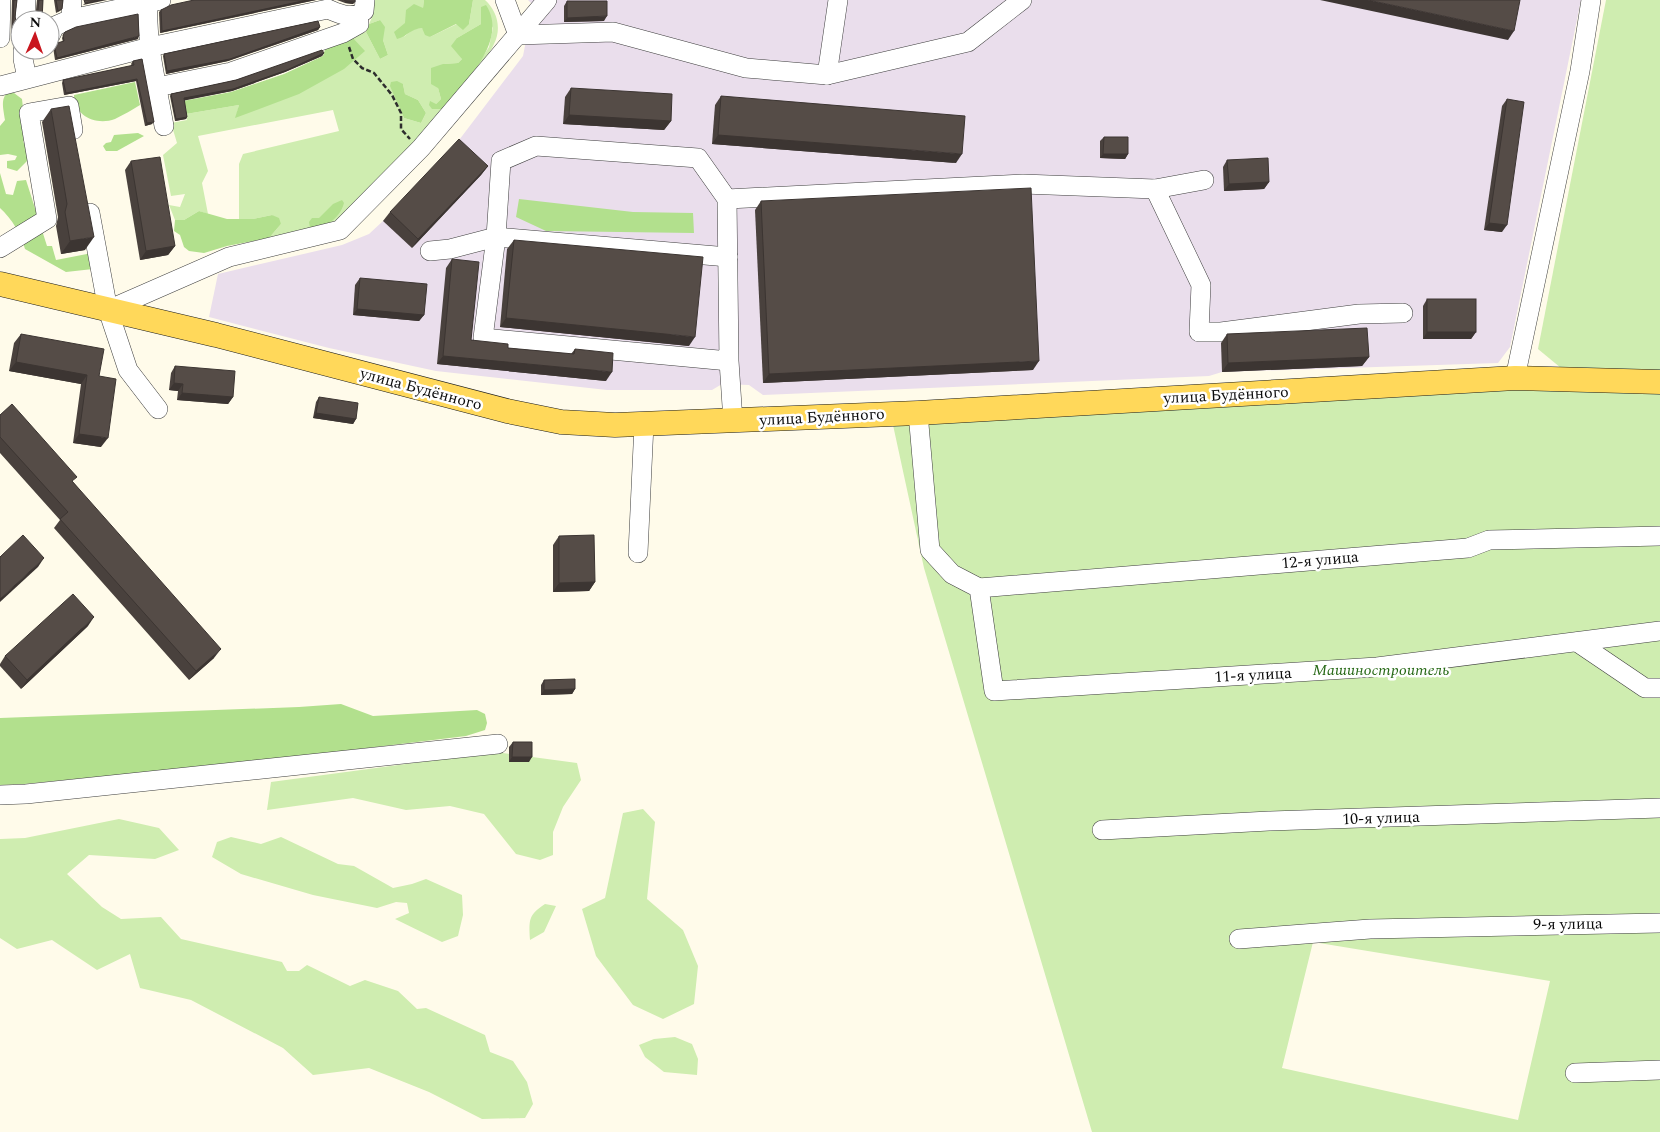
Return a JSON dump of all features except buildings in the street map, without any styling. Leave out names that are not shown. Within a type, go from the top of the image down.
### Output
[{"type":"main road","name":"улица Будённого","points":[[0,284],[216,335],[507,412],[561,422],[615,425],[918,413],[1515,378],[1660,382]]},
{"type":"street","points":[[0,38],[1,0]]},
{"type":"street","points":[[72,0],[72,19]]},
{"type":"street","points":[[505,0],[518,35]]},
{"type":"street","points":[[108,310],[229,257],[340,230],[421,148],[547,0]]},
{"type":"street","points":[[827,75],[838,0]]},
{"type":"street","points":[[518,35],[613,32],[746,68],[827,75],[968,42],[1022,0]]},
{"type":"street","points":[[1515,378],[1580,71],[1591,0]]},
{"type":"street","points":[[60,24],[72,19],[155,1]]},
{"type":"street","points":[[155,1],[147,21],[164,126]]},
{"type":"street","points":[[0,86],[327,4],[343,16],[361,8]]},
{"type":"street","points":[[157,87],[231,72],[343,33],[359,24],[361,8]]},
{"type":"street","points":[[24,60],[27,78]]},
{"type":"street","points":[[0,248],[47,219],[29,113],[69,106],[76,145]]},
{"type":"street","points":[[729,361],[483,338],[496,237],[501,162],[536,146],[698,158],[727,199],[729,361],[733,421]]},
{"type":"street","points":[[727,199],[1022,184],[1155,189],[1204,180]]},
{"type":"street","points":[[1155,189],[1201,285],[1199,332],[1221,332],[1359,314],[1404,313]]},
{"type":"street","points":[[86,193],[108,310],[128,370],[158,409]]},
{"type":"street","points":[[430,252],[496,237],[728,257]]},
{"type":"street","points":[[918,413],[930,550],[952,574],[979,588]]},
{"type":"street","points":[[638,553],[644,424]]},
{"type":"street","name":"12-я улица","points":[[979,588],[1468,548],[1489,540],[1660,536]]},
{"type":"street","name":"11-я улица","points":[[979,588],[994,691],[1377,667],[1660,631]]},
{"type":"street","points":[[1578,642],[1645,688],[1660,688]]},
{"type":"street","points":[[0,795],[26,794],[498,744]]},
{"type":"street","name":"10-я улица","points":[[1102,830],[1279,821],[1660,808]]},
{"type":"street","name":"9-я улица","points":[[1239,939],[1370,929],[1660,923]]},
{"type":"street","points":[[1575,1073],[1660,1070]]},
{"type":"path","points":[[343,33],[353,59],[362,68],[374,73],[399,106],[403,133],[421,148]]},
{"type":"shaded area","points":[[528,0],[1581,0],[1510,347],[1498,363],[1222,372],[1209,376],[763,395],[749,385],[722,384],[712,390],[607,390],[436,371],[329,348],[209,317],[218,274],[342,245],[369,234],[383,221],[453,148],[523,56],[533,5]]},
{"type":"green space","points":[[373,0],[424,0],[423,9],[404,37],[413,29],[422,28],[430,37],[457,24],[469,24],[473,0],[485,0],[493,9],[497,20],[498,32],[492,48],[472,73],[489,47],[493,28],[481,7],[481,24],[457,38],[462,59],[458,63],[443,64],[438,88],[441,99],[436,104],[444,109],[413,147],[337,224],[269,238],[281,224],[272,215],[253,219],[239,219],[239,164],[243,154],[339,131],[333,110],[198,136],[208,171],[202,183],[208,214],[199,211],[184,220],[175,220],[169,205],[180,207],[185,194],[171,196],[163,155],[177,143],[171,123],[187,120],[186,114],[239,105],[236,117],[351,36],[366,32],[380,59],[388,55],[383,40],[380,20],[369,24],[373,15]],"holes":[[[403,84],[405,94],[418,100],[426,113],[421,123],[404,118],[398,104]]]},
{"type":"green space","points":[[424,0],[473,0],[469,24],[463,30],[456,24],[430,37],[425,35],[422,28],[397,39],[394,32],[405,23],[406,10],[414,4],[423,8]]},
{"type":"green space","points":[[1606,0],[1660,0],[1660,370],[1561,368],[1538,349]]},
{"type":"green space","points":[[486,5],[492,18],[492,32],[481,60],[444,109],[432,109],[429,105],[430,101],[436,104],[441,99],[438,88],[431,84],[431,68],[443,64],[458,63],[462,59],[451,46],[457,38],[481,24],[481,7]]},
{"type":"green space","points":[[380,20],[385,27],[383,40],[388,55],[380,59],[366,32],[369,24]]},
{"type":"green space","points":[[351,36],[365,51],[344,69],[299,94],[235,118],[239,105],[186,114],[183,101],[231,92],[284,74],[323,56],[327,43]]},
{"type":"green space","points":[[397,81],[403,84],[405,94],[418,100],[426,113],[421,123],[404,118],[390,86],[391,82]]},
{"type":"green space","points":[[135,82],[140,105],[115,119],[101,121],[87,118],[78,109],[75,102],[74,95]]},
{"type":"green space","points":[[10,90],[22,99],[26,136],[23,142],[30,148],[30,158],[17,171],[7,168],[7,161],[15,160],[17,156],[0,155],[0,126],[5,120],[3,99]]},
{"type":"green space","points":[[138,133],[144,136],[117,151],[106,151],[103,146],[111,142],[114,135]]},
{"type":"green space","points":[[0,173],[6,194],[13,195],[17,181],[26,180],[47,246],[52,246],[56,260],[92,253],[93,269],[66,272],[25,249],[16,227],[0,208]]},
{"type":"green space","points":[[519,199],[633,212],[693,213],[694,233],[546,231],[516,217]]},
{"type":"green space","points":[[342,200],[344,203],[336,218],[322,226],[310,228],[309,222],[312,218],[319,218],[333,204]]},
{"type":"green space","points":[[199,211],[227,219],[253,219],[272,215],[279,218],[281,224],[269,238],[227,246],[204,253],[189,251],[184,247],[180,235],[174,231],[175,220],[184,220]]},
{"type":"green space","name":"Машиностроитель","points":[[1510,381],[1660,386],[1660,1132],[1092,1132],[924,568],[893,425]],"holes":[[[1313,942],[1550,981],[1518,1120],[1282,1068]]]},
{"type":"green space","points":[[341,704],[373,716],[477,710],[485,714],[487,723],[485,730],[466,736],[261,761],[0,785],[0,718]]},
{"type":"green space","points":[[496,752],[577,763],[581,780],[563,807],[553,832],[553,855],[540,860],[516,854],[484,814],[450,806],[406,810],[353,798],[267,810],[271,782]]},
{"type":"green space","points":[[643,809],[655,822],[647,899],[683,930],[698,966],[694,1004],[663,1019],[633,1005],[596,956],[582,909],[605,898],[623,813]]},
{"type":"green space","points":[[119,819],[159,828],[179,850],[155,859],[89,855],[67,874],[102,907],[121,919],[161,917],[181,939],[282,962],[287,971],[299,971],[307,965],[350,986],[365,980],[398,991],[417,1009],[426,1008],[485,1035],[490,1052],[513,1061],[527,1082],[533,1104],[525,1118],[482,1119],[429,1092],[369,1068],[313,1075],[283,1048],[191,1000],[140,988],[130,954],[97,970],[52,940],[17,949],[0,938],[0,839],[25,838]]},
{"type":"green space","points":[[231,837],[261,844],[281,837],[338,864],[354,866],[393,888],[426,879],[462,895],[463,915],[458,936],[442,942],[395,919],[409,913],[407,903],[396,902],[377,908],[313,895],[241,874],[212,857],[217,842]]},
{"type":"green space","points":[[545,904],[556,906],[544,932],[530,940],[531,919],[535,911]]},
{"type":"green space","points":[[675,1037],[692,1044],[698,1059],[697,1075],[664,1072],[645,1057],[639,1045],[654,1039]]}]
